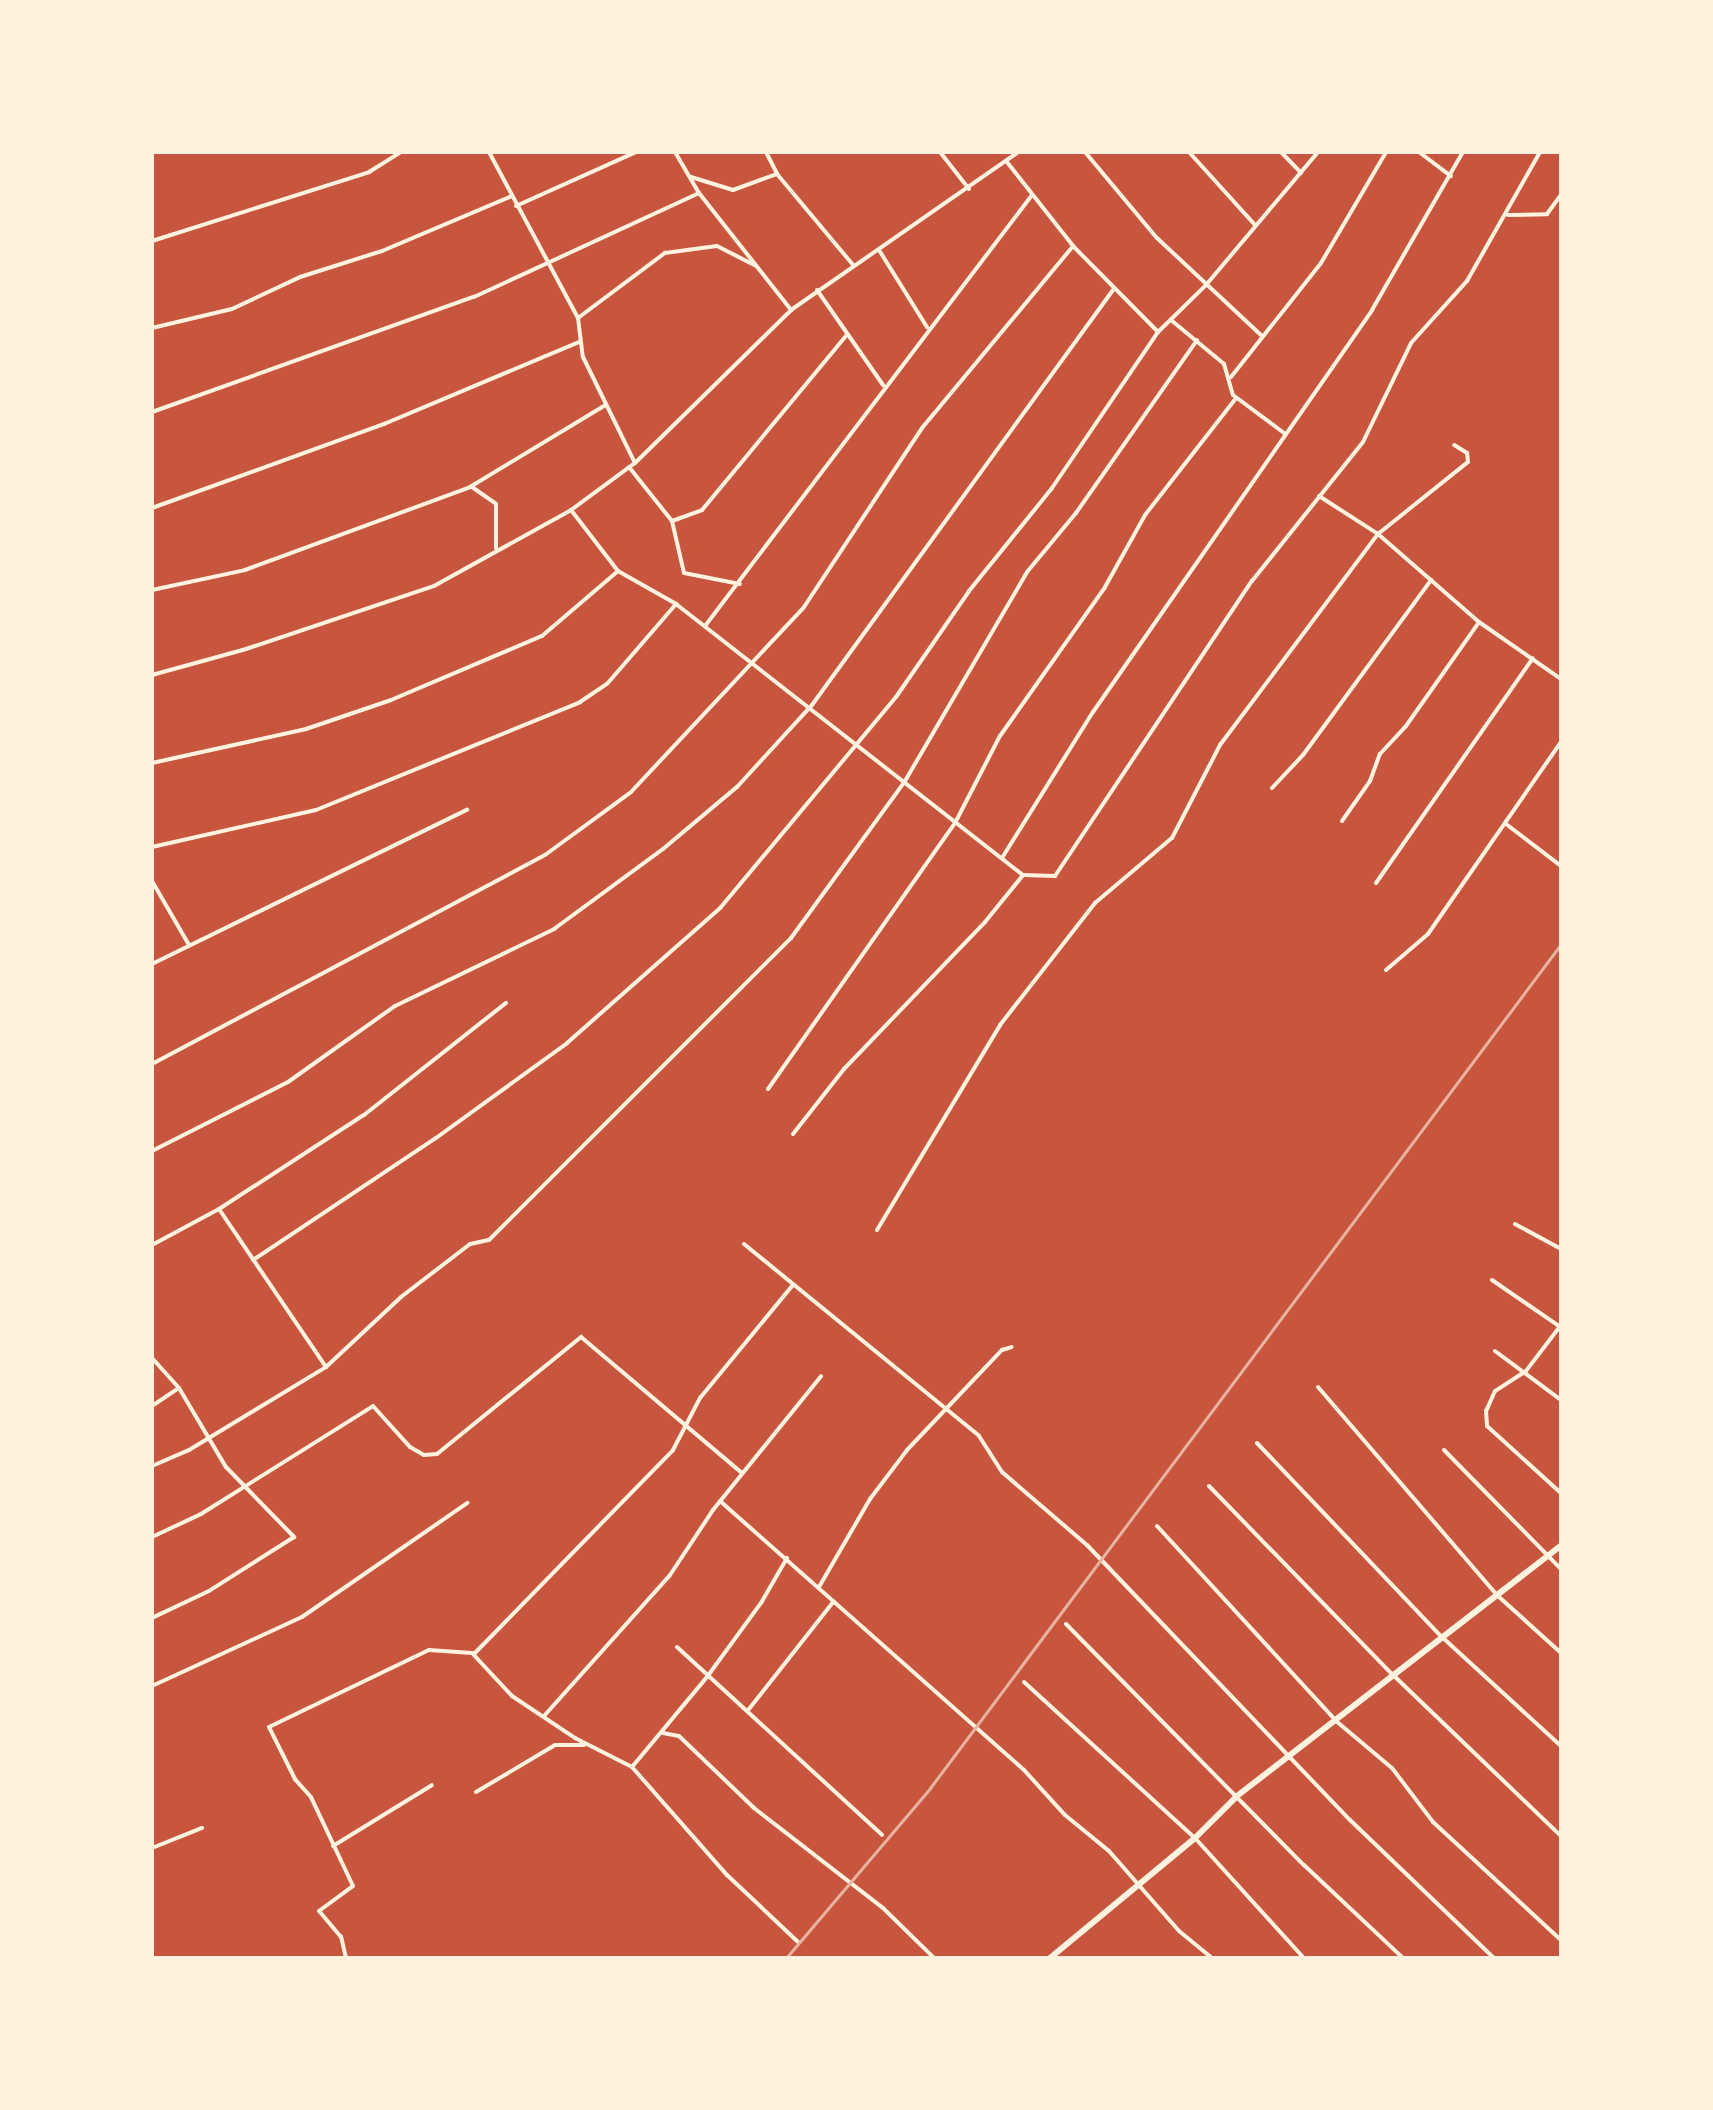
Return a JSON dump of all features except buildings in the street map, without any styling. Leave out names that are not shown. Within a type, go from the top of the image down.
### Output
[{"type":"street","points":[[152,241],[369,172],[401,152]]},
{"type":"street","points":[[489,152],[510,197],[578,318],[579,342],[604,406],[635,463]]},
{"type":"street","points":[[516,206],[636,152]]},
{"type":"street","points":[[675,152],[699,193],[791,310]]},
{"type":"street","points":[[766,152],[777,174],[853,265]]},
{"type":"street","points":[[940,152],[969,189]]},
{"type":"street","points":[[152,675],[243,650],[434,586],[476,566],[496,548],[571,510],[635,463],[791,310],[1018,152]]},
{"type":"street","points":[[1085,152],[1157,238],[1262,336]]},
{"type":"street","points":[[1189,152],[1255,225]]},
{"type":"street","points":[[1281,152],[1302,174]]},
{"type":"street","points":[[253,1260],[490,1100],[651,971],[721,907],[855,741],[896,697],[969,591],[1052,488],[1158,332],[1206,285],[1318,152]]},
{"type":"street","points":[[1231,377],[1321,263],[1386,152]]},
{"type":"street","points":[[1419,152],[1451,176]]},
{"type":"street","points":[[1002,858],[1093,712],[1372,310],[1463,152]]},
{"type":"street","points":[[571,510],[618,571],[676,604],[1023,875],[1055,876],[1252,581],[1368,434],[1421,328],[1467,281],[1508,215],[1540,152]]},
{"type":"street","points":[[1007,162],[1073,246],[1113,290],[1158,332]]},
{"type":"street","points":[[689,176],[733,190],[777,174]]},
{"type":"street","points":[[152,412],[474,297],[699,193]]},
{"type":"street","points":[[705,626],[740,584],[927,327],[1032,195]]},
{"type":"street","points":[[1508,215],[1547,214],[1561,195]]},
{"type":"street","points":[[152,328],[232,309],[300,277],[382,251],[510,197]]},
{"type":"street","points":[[578,318],[665,253],[717,246],[756,266]]},
{"type":"street","points":[[152,1064],[572,838],[631,792],[804,607],[922,428],[1073,246]]},
{"type":"street","points":[[879,250],[927,327]]},
{"type":"street","points":[[817,290],[883,385]]},
{"type":"street","points":[[152,1151],[288,1082],[395,1006],[542,935],[594,903],[737,787],[809,708],[1113,290]]},
{"type":"street","points":[[1171,320],[1224,364],[1236,398],[1284,433]]},
{"type":"street","points":[[672,521],[702,510],[847,335]]},
{"type":"street","points":[[152,1466],[326,1367],[401,1297],[470,1244],[489,1240],[695,1038],[805,922],[905,781],[1027,572],[1076,513],[1197,340]]},
{"type":"street","points":[[152,508],[384,424],[579,342]]},
{"type":"street","points":[[768,1089],[955,823],[1000,736],[1105,587],[1145,515],[1236,398]]},
{"type":"street","points":[[152,590],[245,570],[470,487],[604,406]]},
{"type":"street","points":[[877,1230],[1000,1025],[1095,903],[1177,832],[1220,745],[1378,534],[1468,462],[1467,453],[1454,445]]},
{"type":"street","points":[[628,467],[672,521],[684,573],[740,584]]},
{"type":"street","points":[[470,487],[480,487],[496,504],[496,548]]},
{"type":"street","points":[[1319,496],[1378,534],[1479,622],[1561,677]]},
{"type":"street","points":[[152,763],[306,729],[403,695],[542,636],[618,571]]},
{"type":"street","points":[[1272,788],[1303,755],[1431,580]]},
{"type":"street","points":[[152,847],[316,810],[580,702],[614,677],[676,604]]},
{"type":"street","points":[[1342,821],[1370,781],[1384,747],[1406,726],[1479,622]]},
{"type":"street","points":[[1376,883],[1533,658]]},
{"type":"street","points":[[1386,970],[1428,934],[1561,742]]},
{"type":"street","points":[[152,964],[467,810]]},
{"type":"street","points":[[1506,824],[1561,866]]},
{"type":"street","points":[[793,1134],[844,1069],[985,922],[1023,875]]},
{"type":"street","points":[[152,881],[189,945]]},
{"type":"street","points":[[152,1245],[219,1209],[364,1115],[506,1003]]},
{"type":"street","points":[[219,1209],[326,1367]]},
{"type":"street","points":[[1515,1224],[1561,1249]]},
{"type":"street","points":[[744,1244],[979,1436],[1002,1472],[1087,1545],[1292,1758],[1494,1958]]},
{"type":"street","points":[[1492,1280],[1561,1326],[1526,1371],[1495,1391],[1486,1411],[1487,1426],[1561,1493]]},
{"type":"street","points":[[474,1654],[652,1473],[686,1425],[700,1398],[792,1286]]},
{"type":"street","points":[[152,1537],[201,1514],[373,1406],[410,1447],[424,1455],[437,1454],[581,1337],[741,1472]]},
{"type":"street","points":[[819,1587],[870,1499],[1002,1350],[1012,1347]]},
{"type":"street","points":[[1495,1351],[1526,1371],[1561,1400]]},
{"type":"street","points":[[152,1358],[179,1388],[226,1467],[246,1484],[294,1540],[152,1618]]},
{"type":"street","points":[[544,1716],[670,1575],[741,1472],[821,1376]]},
{"type":"street","points":[[1318,1387],[1498,1596],[1561,1653]]},
{"type":"street","points":[[152,1406],[179,1388]]},
{"type":"street","points":[[1257,1443],[1442,1637],[1561,1746]]},
{"type":"street","points":[[1444,1450],[1561,1569]]},
{"type":"street","points":[[1209,1486],[1391,1673],[1561,1836]]},
{"type":"street","points":[[720,1501],[1024,1770],[1139,1884],[1179,1931],[1212,1958]]},
{"type":"street","points":[[152,1686],[302,1617],[467,1503]]},
{"type":"street","points":[[1157,1526],[1336,1721],[1392,1768],[1433,1822],[1561,1940]]},
{"type":"street","points":[[1050,1958],[1195,1838],[1237,1796],[1292,1758],[1391,1673],[1561,1546]]},
{"type":"street","points":[[632,1767],[707,1677],[761,1603],[787,1558]]},
{"type":"street","points":[[749,1710],[834,1601]]},
{"type":"street","points":[[1066,1624],[1403,1958]]},
{"type":"street","points":[[677,1647],[882,1835]]},
{"type":"street","points":[[346,1958],[341,1937],[319,1911],[353,1886],[270,1725],[429,1650],[474,1654],[512,1696],[586,1745],[632,1767],[727,1875],[798,1942]]},
{"type":"street","points":[[1024,1682],[1195,1838],[1304,1958]]},
{"type":"street","points":[[663,1733],[679,1736],[754,1808],[883,1908],[934,1958]]},
{"type":"street","points":[[476,1792],[555,1745],[586,1745]]},
{"type":"street","points":[[333,1846],[432,1785]]},
{"type":"street","points":[[152,1848],[202,1828]]},
{"type":"railway","points":[[786,1958],[930,1788],[1561,944]]}]
